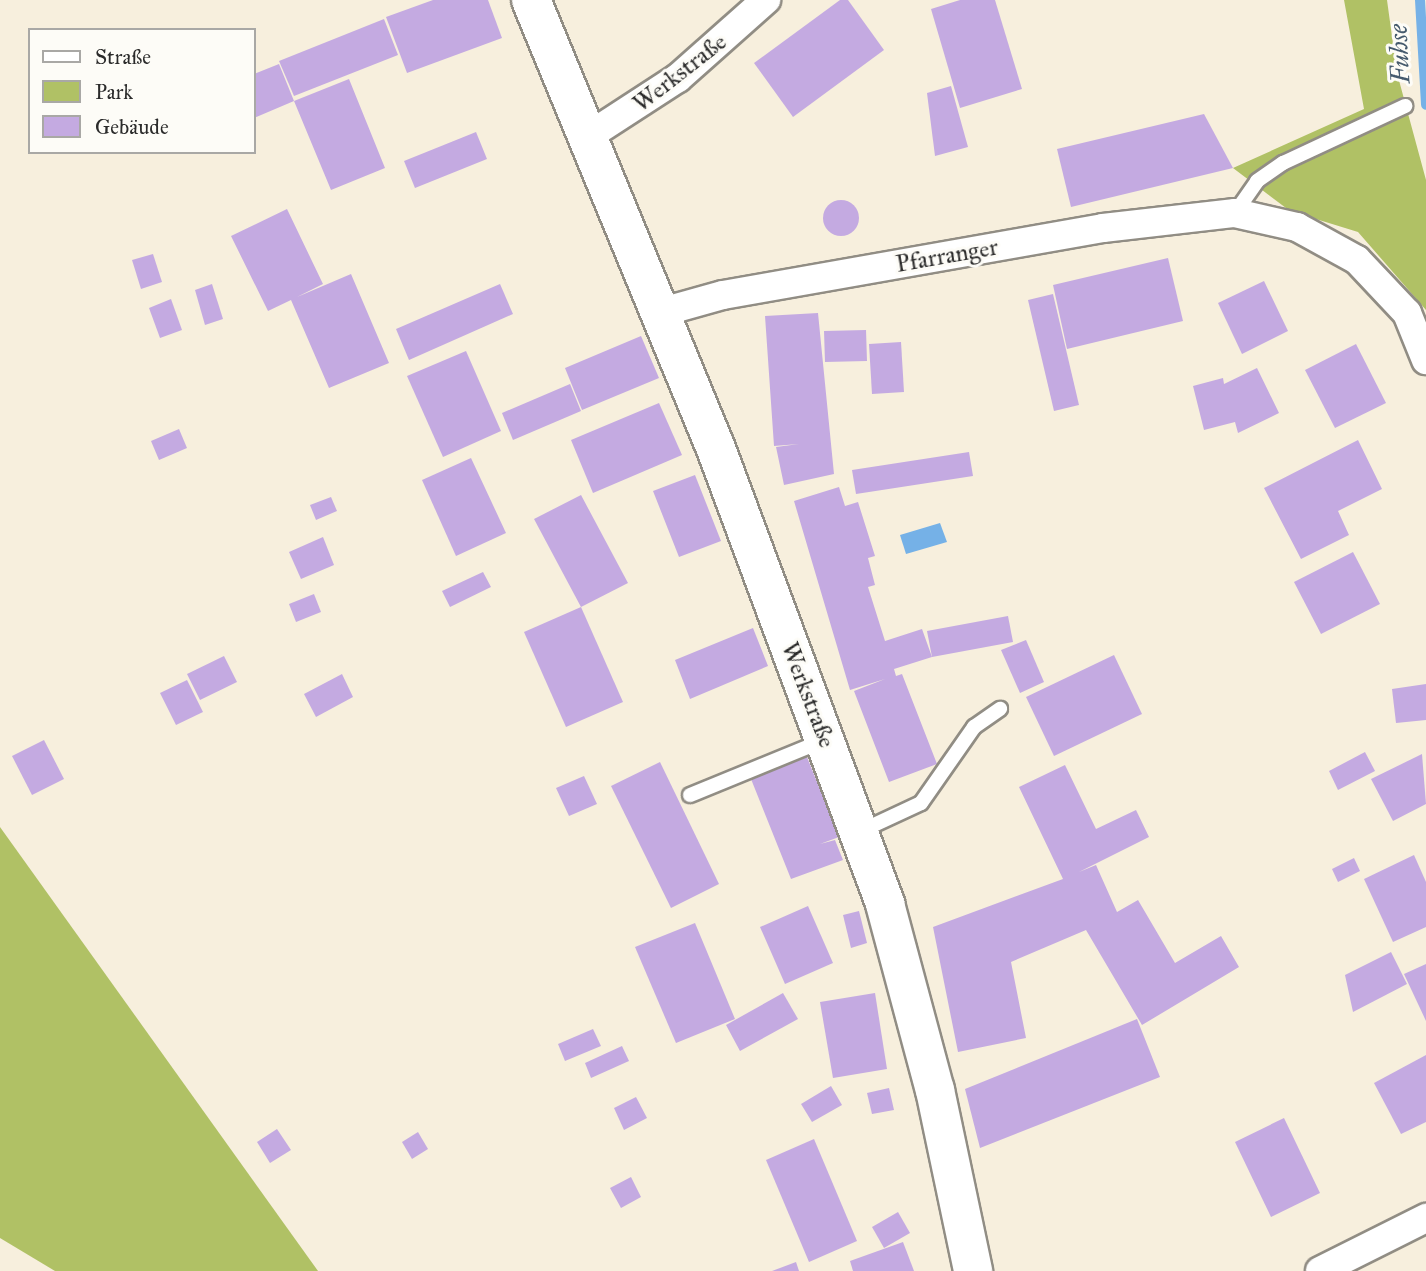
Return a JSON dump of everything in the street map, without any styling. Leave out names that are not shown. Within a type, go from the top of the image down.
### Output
[{"type":"main road","name":"Werkstraße","points":[[531,0],[662,312],[860,832],[910,985],[973,1271]]},
{"type":"street","name":"Werkstraße","points":[[587,137],[678,78],[766,0]]},
{"type":"street","name":"Pfarranger","points":[[662,312],[1090,230],[1235,213],[1297,227],[1357,260],[1407,313],[1426,360]]},
{"type":"street","points":[[1320,1271],[1426,1218]]},
{"type":"lane","points":[[1235,213],[1257,181],[1283,163],[1405,106]]},
{"type":"lane","points":[[860,832],[921,803],[974,727],[1000,709]]},
{"type":"lane","points":[[690,795],[825,740]]},
{"type":"green space","points":[[1344,0],[1387,0],[1397,73],[1426,180],[1426,310],[1358,232],[1290,211],[1233,168],[1364,109]]},
{"type":"green space","points":[[0,827],[318,1271],[55,1271],[0,1238]]},
{"type":"water","points":[[940,523],[947,542],[906,554],[900,535]]},
{"type":"building","points":[[433,0],[488,0],[502,38],[407,73],[386,17]]},
{"type":"building","points":[[840,0],[848,0],[884,50],[793,117],[754,63]]},
{"type":"building","points":[[960,0],[995,0],[1022,89],[960,108],[931,9]]},
{"type":"building","points":[[384,19],[398,55],[294,96],[279,61]]},
{"type":"building","points":[[279,64],[294,101],[256,117],[256,73]]},
{"type":"building","points":[[349,79],[385,168],[331,190],[294,101]]},
{"type":"building","points":[[951,86],[968,147],[935,156],[927,93]]},
{"type":"building","points":[[1204,114],[1233,168],[1071,207],[1057,149]]},
{"type":"building","points":[[476,132],[487,159],[415,188],[404,161]]},
{"type":"building","points":[[841,200],[854,205],[859,218],[854,231],[841,236],[828,231],[823,218],[828,205]]},
{"type":"building","points":[[287,209],[323,284],[297,297],[351,274],[389,363],[329,388],[291,300],[268,311],[231,236]]},
{"type":"building","points":[[153,254],[162,282],[141,289],[132,260]]},
{"type":"building","points":[[1168,258],[1183,321],[1067,349],[1053,285]]},
{"type":"building","points":[[1264,281],[1288,331],[1242,354],[1218,303]]},
{"type":"building","points":[[212,284],[223,319],[205,325],[195,290]]},
{"type":"building","points":[[500,284],[513,314],[409,360],[396,329]]},
{"type":"building","points":[[1053,294],[1079,405],[1054,411],[1028,300]]},
{"type":"building","points":[[171,299],[182,330],[160,338],[149,308]]},
{"type":"building","points":[[818,313],[834,474],[784,485],[776,447],[799,444],[774,446],[765,316]]},
{"type":"building","points":[[866,330],[867,361],[825,362],[824,331]]},
{"type":"building","points":[[641,336],[659,378],[582,410],[565,368]]},
{"type":"building","points":[[901,342],[904,392],[872,394],[869,344]]},
{"type":"building","points":[[1356,344],[1386,403],[1335,428],[1305,370]]},
{"type":"building","points":[[466,351],[501,431],[443,457],[407,376]]},
{"type":"building","points":[[1257,368],[1279,413],[1238,433],[1235,422],[1204,430],[1193,386],[1223,378],[1224,384]]},
{"type":"building","points":[[570,384],[581,411],[513,440],[502,413]]},
{"type":"building","points":[[659,403],[682,455],[593,493],[571,440]]},
{"type":"building","points":[[179,429],[187,448],[159,460],[151,441]]},
{"type":"building","points":[[1358,440],[1382,489],[1338,511],[1349,535],[1301,559],[1264,488]]},
{"type":"building","points":[[969,452],[973,476],[856,494],[852,470]]},
{"type":"building","points":[[471,458],[506,533],[456,556],[422,480]]},
{"type":"building","points":[[695,475],[721,541],[679,557],[653,491]]},
{"type":"building","points":[[839,487],[845,506],[858,502],[875,556],[868,558],[875,585],[868,587],[885,641],[922,629],[932,657],[894,669],[896,676],[902,674],[937,764],[889,782],[854,691],[885,679],[850,690],[794,501]]},
{"type":"building","points":[[581,495],[628,583],[581,607],[534,519]]},
{"type":"building","points":[[331,497],[337,511],[316,520],[310,505]]},
{"type":"building","points":[[323,537],[334,565],[301,579],[289,552]]},
{"type":"building","points":[[1353,552],[1380,604],[1321,634],[1294,582]]},
{"type":"building","points":[[483,572],[491,587],[450,607],[442,591]]},
{"type":"building","points":[[314,594],[321,612],[296,622],[289,604]]},
{"type":"building","points":[[581,607],[623,702],[566,727],[524,632]]},
{"type":"building","points":[[1008,616],[1013,642],[932,657],[927,631]]},
{"type":"building","points":[[753,628],[768,666],[690,699],[675,660]]},
{"type":"building","points":[[1026,640],[1044,682],[1020,693],[1001,650]]},
{"type":"building","points":[[1114,655],[1142,714],[1054,756],[1026,697]]},
{"type":"building","points":[[224,656],[237,682],[200,700],[187,674]]},
{"type":"building","points":[[342,674],[353,697],[316,717],[304,694]]},
{"type":"building","points":[[187,680],[203,712],[176,725],[160,693]]},
{"type":"building","points":[[1426,684],[1426,720],[1396,723],[1392,689]]},
{"type":"building","points":[[44,740],[64,779],[32,795],[12,756]]},
{"type":"building","points":[[1365,752],[1375,771],[1338,790],[1329,771]]},
{"type":"building","points":[[1422,754],[1426,804],[1393,821],[1371,779]]},
{"type":"building","points":[[807,757],[839,837],[820,844],[835,840],[843,860],[791,879],[751,779]]},
{"type":"building","points":[[660,762],[719,884],[671,908],[611,786]]},
{"type":"building","points":[[1065,765],[1096,829],[1136,810],[1149,837],[1079,872],[1096,865],[1117,912],[1138,900],[1175,963],[1221,936],[1239,967],[1142,1025],[1086,930],[1011,962],[1026,1038],[958,1052],[933,927],[1063,879],[1019,787]]},
{"type":"building","points":[[584,776],[597,804],[569,816],[556,788]]},
{"type":"building","points":[[1414,855],[1426,882],[1426,927],[1393,942],[1364,879]]},
{"type":"building","points":[[1354,858],[1360,871],[1338,882],[1332,869]]},
{"type":"building","points":[[808,906],[833,963],[785,984],[760,927]]},
{"type":"building","points":[[859,911],[867,943],[851,948],[843,915]]},
{"type":"building","points":[[695,923],[735,1019],[676,1043],[635,947]]},
{"type":"building","points":[[1391,952],[1407,984],[1353,1012],[1345,975]]},
{"type":"building","points":[[1426,964],[1426,1021],[1404,974]]},
{"type":"building","points":[[783,993],[798,1019],[740,1051],[726,1025]]},
{"type":"building","points":[[875,993],[887,1069],[833,1078],[820,1002]]},
{"type":"building","points":[[1137,1019],[1160,1077],[980,1148],[965,1089]]},
{"type":"building","points":[[593,1029],[601,1046],[565,1061],[558,1044]]},
{"type":"building","points":[[622,1046],[629,1061],[591,1078],[585,1063]]},
{"type":"building","points":[[1426,1055],[1426,1122],[1401,1134],[1374,1083]]},
{"type":"building","points":[[831,1086],[842,1105],[812,1122],[801,1104]]},
{"type":"building","points":[[889,1088],[894,1110],[872,1114],[867,1093]]},
{"type":"building","points":[[636,1097],[647,1118],[624,1130],[614,1108]]},
{"type":"building","points":[[1284,1118],[1320,1193],[1271,1217],[1235,1142]]},
{"type":"building","points":[[277,1129],[291,1150],[270,1163],[257,1142]]},
{"type":"building","points":[[418,1132],[428,1149],[412,1159],[402,1142]]},
{"type":"building","points":[[814,1139],[857,1241],[809,1262],[766,1160]]},
{"type":"building","points":[[631,1177],[641,1197],[621,1208],[610,1188]]},
{"type":"building","points":[[898,1212],[910,1233],[884,1248],[872,1227]]},
{"type":"building","points":[[903,1242],[914,1271],[853,1271],[850,1261]]},
{"type":"building","points":[[796,1262],[799,1271],[772,1271]]},
{"type":"waterway","name":"Fuhse","points":[[1420,0],[1426,105]]}]
